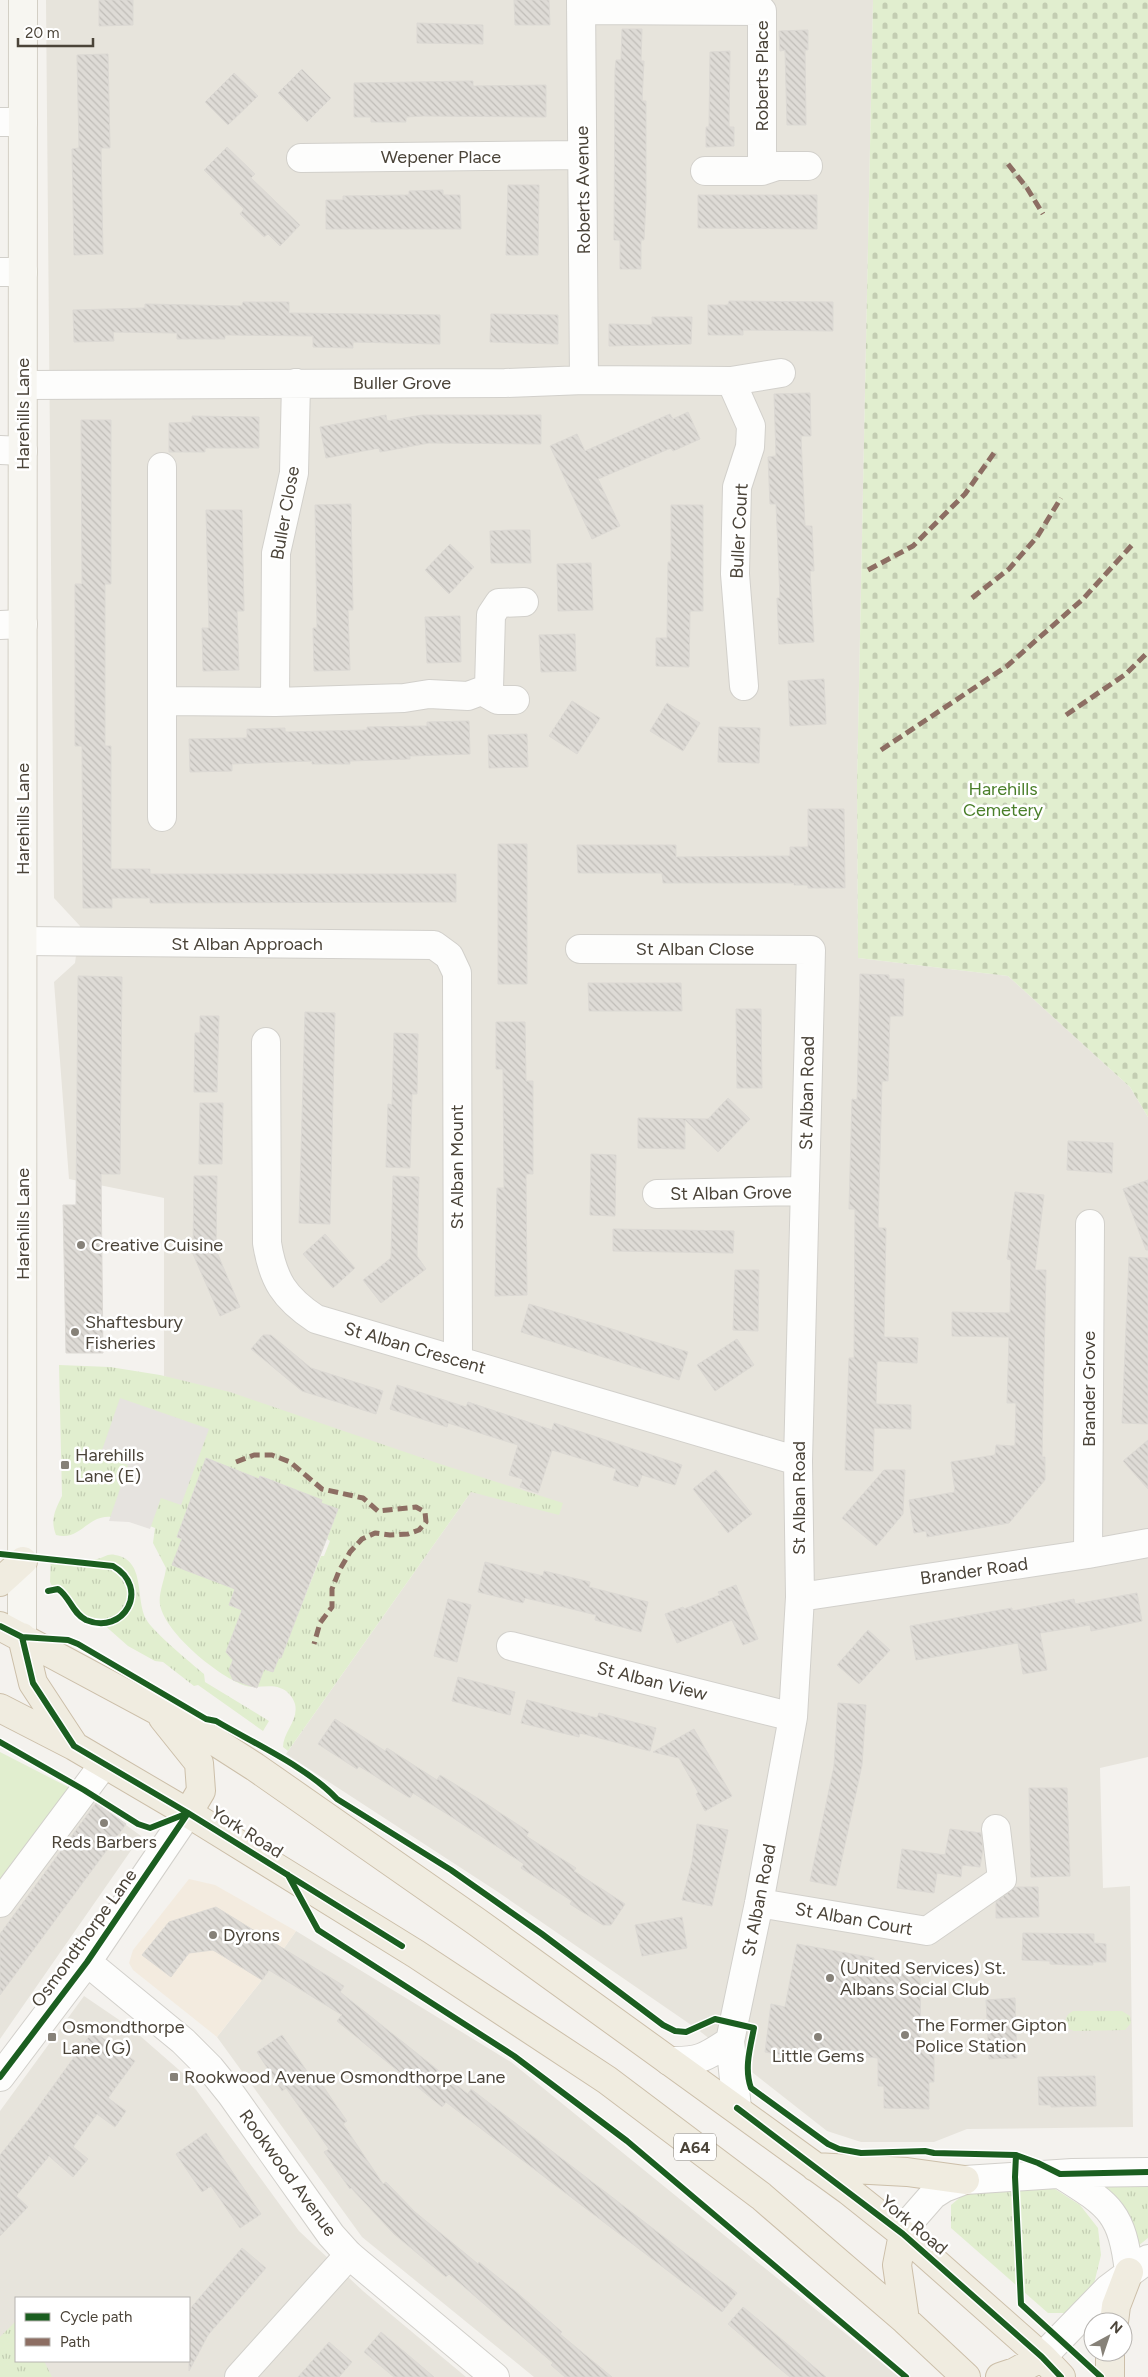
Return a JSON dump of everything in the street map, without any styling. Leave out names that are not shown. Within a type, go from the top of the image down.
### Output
[{"type":"highway","points":[[0,1582],[23,1562]]},
{"type":"highway","points":[[11,1632],[33,1683],[74,1746]]},
{"type":"highway","name":"York Road","points":[[11,1632],[216,1742],[477,1922],[737,2108],[903,2234],[1042,2357],[1061,2377]]},
{"type":"highway","name":"York Road","points":[[0,1708],[74,1746],[188,1813],[416,1954],[607,2080],[761,2196],[905,2320],[966,2377]]},
{"type":"highway","points":[[157,1710],[199,1763],[201,1791],[188,1813]]},
{"type":"highway","points":[[815,2168],[907,2172],[965,2180]]},
{"type":"highway","points":[[903,2234],[897,2265],[905,2320]]},
{"type":"highway","points":[[1115,2312],[1116,2306],[1138,2266]]},
{"type":"highway","points":[[1000,2377],[1015,2372],[1042,2357]]},
{"type":"highway","points":[[1110,2362],[1110,2377]]},
{"type":"main road","name":"Harehills Lane","points":[[11,1632],[23,1562],[23,941],[12,624],[12,450],[23,385],[12,272],[12,122],[23,0]]},
{"type":"street","name":"Roberts Avenue","points":[[581,5],[584,380]]},
{"type":"street","name":"Roberts Place","points":[[581,5],[762,11],[762,171]]},
{"type":"street","name":"Wepener Place","points":[[300,158],[582,156]]},
{"type":"street","points":[[705,171],[762,171],[777,166],[808,166]]},
{"type":"street","name":"Buller Grove","points":[[23,385],[505,383],[584,380],[731,381],[781,373]]},
{"type":"street","name":"Buller Court","points":[[731,381],[751,426],[750,447],[737,487],[735,574],[744,686]]},
{"type":"street","name":"Buller Close","points":[[275,702],[276,553],[294,473],[296,383]]},
{"type":"street","points":[[162,466],[162,817]]},
{"type":"street","points":[[162,701],[275,702],[404,698],[429,694],[468,696],[489,688],[491,615],[499,602],[524,602]]},
{"type":"street","points":[[482,691],[498,700],[515,700]]},
{"type":"street","name":"St Alban Approach","points":[[23,941],[434,945],[449,956],[457,973]]},
{"type":"street","name":"St Alban Close","points":[[580,949],[811,950]]},
{"type":"street","name":"St Alban Road","points":[[737,2108],[730,2041],[760,1903],[793,1716],[800,1597],[798,1461],[811,950]]},
{"type":"street","name":"St Alban Mount","points":[[457,973],[458,1360]]},
{"type":"street","name":"St Alban Crescent","points":[[266,1042],[267,1243],[271,1266],[281,1288],[296,1306],[316,1319],[798,1461]]},
{"type":"street","name":"St Alban Grove","points":[[657,1194],[805,1191]]},
{"type":"street","name":"Brander Grove","points":[[1088,1554],[1090,1224]]},
{"type":"street","name":"Brander Road","points":[[800,1597],[1088,1554],[1148,1543]]},
{"type":"street","name":"St Alban View","points":[[511,1646],[793,1716]]},
{"type":"street","points":[[0,1903],[104,1764]]},
{"type":"street","name":"Osmondthorpe Lane","points":[[0,2077],[87,1962],[188,1813]]},
{"type":"street","name":"St Alban Court","points":[[760,1903],[927,1931],[1002,1879],[996,1829]]},
{"type":"street","name":"Rookwood Avenue","points":[[87,1962],[183,2041],[210,2068],[237,2102],[331,2235],[349,2255],[495,2377]]},
{"type":"street","points":[[669,2061],[690,2062],[702,2059],[730,2041]]},
{"type":"street","points":[[903,2234],[912,2219],[933,2195],[944,2188],[965,2180],[1060,2174],[1148,2172]]},
{"type":"street","points":[[1042,2357],[1108,2289],[1138,2266],[1113,2213],[1098,2198],[1060,2174]]},
{"type":"street","points":[[239,2377],[349,2255]]},
{"type":"shaded area","points":[[46,0],[873,0],[857,783],[858,958],[1008,976],[1130,1087],[1148,1117],[1148,1757],[1100,1768],[1103,1888],[1130,1886],[1133,2127],[967,2129],[934,2142],[861,2142],[827,2131],[697,2029],[498,1892],[286,1754],[471,1492],[164,1376],[164,1198],[69,1179],[54,982],[75,963],[80,926],[54,898]]},
{"type":"shaded area","points":[[120,1398],[209,1429],[181,1505],[161,1498],[150,1529],[129,1522],[109,1521],[128,1465],[100,1456]]},
{"type":"shaded area","points":[[72,1789],[96,1803],[141,1836],[0,2039],[0,1884]]},
{"type":"shaded area","points":[[189,1879],[215,1885],[296,1931],[262,1980],[217,2037],[133,1970],[129,1963],[133,1950]]},
{"type":"shaded area","points":[[296,1931],[511,2062],[899,2377],[534,2377],[362,2237],[217,2037],[262,1980]]},
{"type":"shaded area","points":[[84,1996],[131,2028],[186,2076],[299,2231],[363,2291],[466,2377],[0,2377],[0,2111]]},
{"type":"green space","name":"Harehills Cemetery","points":[[873,0],[1148,0],[1148,1117],[1130,1087],[1008,976],[858,958],[857,783]]},
{"type":"green space","points":[[59,1365],[110,1367],[160,1375],[230,1392],[440,1464],[563,1503],[559,1515],[471,1492],[288,1751],[283,1747],[285,1736],[293,1721],[296,1710],[294,1701],[289,1694],[283,1689],[276,1687],[246,1686],[233,1680],[258,1684],[264,1669],[273,1672],[279,1657],[281,1657],[321,1556],[324,1556],[330,1541],[327,1539],[338,1509],[321,1503],[322,1500],[261,1476],[259,1479],[206,1458],[177,1537],[182,1539],[173,1565],[235,1589],[229,1605],[242,1610],[227,1652],[233,1660],[229,1670],[233,1680],[222,1674],[195,1653],[172,1629],[164,1616],[160,1601],[166,1568],[153,1543],[155,1528],[125,1518],[105,1517],[70,1535],[64,1536],[56,1535],[53,1525],[54,1515],[62,1496]]},
{"type":"green space","points":[[51,1555],[86,1560],[110,1555],[125,1558],[136,1572],[143,1610],[150,1625],[204,1674],[205,1682],[269,1721],[263,1731],[198,1685],[194,1686],[163,1662],[155,1661],[128,1646],[102,1623],[86,1620],[71,1607],[66,1594],[58,1589],[54,1590],[50,1582]]},
{"type":"green space","points":[[0,1752],[72,1789],[0,1884]]},
{"type":"green space","points":[[1073,2011],[1122,2011],[1130,2016],[1131,2023],[1125,2030],[1074,2031],[1067,2028],[1066,2023],[1067,2016]]},
{"type":"green space","points":[[1090,2184],[1148,2186],[1148,2238],[1133,2250]]},
{"type":"green space","points":[[1031,2185],[1055,2189],[1080,2205],[1098,2228],[1101,2255],[1093,2288],[1069,2313],[1048,2313],[951,2228],[951,2205],[970,2189]]},
{"type":"green space","points":[[15,2322],[15,2362],[44,2362],[52,2377],[0,2377],[0,2337]]},
{"type":"building","points":[[99,0],[133,0],[133,25],[99,26]]},
{"type":"building","points":[[514,0],[549,0],[550,25],[515,25]]},
{"type":"building","points":[[417,23],[483,25],[483,44],[417,43]]},
{"type":"building","points":[[622,29],[642,29],[641,61],[644,61],[642,101],[646,101],[646,200],[644,240],[641,240],[641,269],[620,269],[620,240],[614,240],[615,70],[616,60],[621,60]]},
{"type":"building","points":[[808,30],[808,50],[805,50],[806,125],[787,125],[785,50],[780,51],[779,31]]},
{"type":"building","points":[[730,51],[729,127],[734,127],[734,146],[706,147],[706,127],[709,127],[710,52]]},
{"type":"building","points":[[108,54],[110,148],[101,148],[103,254],[74,255],[72,149],[79,148],[77,55]]},
{"type":"building","points":[[302,69],[331,98],[307,122],[278,93]]},
{"type":"building","points":[[234,73],[258,96],[228,125],[205,102]]},
{"type":"building","points":[[473,81],[473,86],[546,85],[546,117],[423,116],[406,117],[406,122],[371,122],[371,117],[354,117],[354,83]]},
{"type":"building","points":[[227,147],[255,174],[251,178],[300,225],[280,246],[268,234],[264,237],[240,214],[244,209],[204,170]]},
{"type":"building","points":[[508,185],[539,185],[538,255],[506,255]]},
{"type":"building","points":[[443,190],[443,195],[460,195],[461,229],[326,229],[326,200],[343,200],[343,196],[409,195],[409,191]]},
{"type":"building","points":[[698,195],[817,195],[817,229],[698,228]]},
{"type":"building","points":[[729,301],[833,302],[833,331],[743,330],[743,335],[708,335],[708,305],[728,305]]},
{"type":"building","points":[[243,302],[289,302],[289,313],[440,315],[440,344],[353,342],[353,348],[313,347],[313,336],[225,335],[225,339],[177,339],[177,333],[113,332],[114,341],[74,342],[73,310],[145,308],[145,304],[242,306]]},
{"type":"building","points":[[491,314],[558,315],[558,344],[490,342]]},
{"type":"building","points":[[652,317],[692,317],[691,344],[609,346],[609,324],[652,325]]},
{"type":"building","points":[[810,393],[811,436],[801,436],[805,526],[812,526],[814,571],[810,571],[814,642],[779,644],[777,598],[780,598],[776,504],[770,504],[768,457],[776,456],[774,394]]},
{"type":"building","points":[[688,412],[700,439],[673,451],[671,448],[598,479],[620,526],[592,539],[550,446],[577,434],[585,451],[670,414],[673,419]]},
{"type":"building","points":[[386,415],[387,421],[422,415],[541,415],[541,444],[429,443],[380,452],[379,448],[326,458],[320,427]]},
{"type":"building","points":[[192,416],[259,417],[259,448],[205,448],[205,452],[169,452],[169,423],[192,422]]},
{"type":"building","points":[[81,420],[111,420],[111,584],[105,584],[105,746],[111,746],[111,869],[150,869],[150,874],[456,874],[456,902],[150,903],[150,898],[112,898],[112,908],[83,908],[82,746],[75,746],[75,584],[82,584]]},
{"type":"building","points":[[351,504],[353,610],[348,610],[350,670],[314,671],[313,628],[317,628],[315,505]]},
{"type":"building","points":[[671,505],[703,505],[703,611],[690,611],[689,667],[656,666],[656,638],[667,638],[668,562],[671,562]]},
{"type":"building","points":[[206,510],[242,510],[244,611],[237,611],[239,670],[203,671],[202,628],[209,628]]},
{"type":"building","points":[[530,530],[531,563],[491,563],[490,531]]},
{"type":"building","points":[[450,544],[474,567],[449,594],[425,570]]},
{"type":"building","points":[[591,563],[593,610],[558,611],[557,564]]},
{"type":"building","points":[[460,616],[461,662],[427,663],[425,617]]},
{"type":"building","points":[[575,634],[576,671],[541,672],[539,635]]},
{"type":"building","points":[[824,679],[826,724],[790,726],[788,681]]},
{"type":"building","points":[[572,701],[600,718],[577,754],[549,736]]},
{"type":"building","points":[[667,703],[700,723],[683,751],[650,731]]},
{"type":"building","points":[[469,721],[470,754],[350,761],[350,764],[312,764],[312,761],[232,764],[232,771],[190,772],[189,739],[247,738],[247,729],[285,728],[285,732],[367,730],[367,727],[427,726],[427,722]]},
{"type":"building","points":[[719,727],[760,728],[759,763],[718,762]]},
{"type":"building","points":[[527,734],[528,767],[489,768],[488,735]]},
{"type":"building","points":[[808,809],[844,809],[845,888],[808,888],[808,885],[794,885],[794,883],[663,883],[662,873],[578,873],[577,845],[676,845],[676,857],[790,856],[790,847],[808,847]]},
{"type":"building","points":[[498,844],[527,844],[527,984],[498,984]]},
{"type":"building","points":[[860,974],[889,975],[889,979],[904,979],[903,1016],[890,1016],[888,1081],[882,1081],[878,1228],[886,1228],[884,1337],[918,1338],[917,1363],[877,1361],[876,1404],[911,1405],[911,1429],[874,1428],[873,1471],[845,1470],[849,1358],[854,1358],[855,1209],[849,1209],[852,1099],[857,1100]]},
{"type":"building","points":[[78,976],[122,977],[120,1174],[101,1174],[103,1353],[66,1353],[63,1205],[76,1205]]},
{"type":"building","points":[[588,983],[681,983],[682,1011],[589,1011]]},
{"type":"building","points":[[736,1009],[761,1009],[762,1088],[737,1088]]},
{"type":"building","points":[[305,1012],[335,1013],[330,1224],[299,1223]]},
{"type":"building","points":[[200,1016],[219,1016],[217,1092],[194,1092],[195,1033],[200,1033]]},
{"type":"building","points":[[496,1022],[525,1022],[526,1081],[533,1081],[533,1174],[526,1174],[527,1295],[495,1296],[497,1188],[504,1188],[503,1069],[496,1069]]},
{"type":"building","points":[[394,1033],[418,1034],[417,1094],[412,1094],[410,1168],[386,1167],[388,1104],[392,1105]]},
{"type":"building","points":[[728,1098],[750,1119],[718,1152],[685,1120],[685,1149],[638,1148],[638,1118],[708,1119]]},
{"type":"building","points":[[200,1103],[223,1103],[222,1164],[199,1164]]},
{"type":"building","points":[[1068,1141],[1113,1143],[1112,1173],[1067,1170]]},
{"type":"building","points":[[591,1154],[616,1155],[615,1216],[590,1215]]},
{"type":"building","points":[[194,1176],[217,1176],[216,1250],[240,1307],[220,1316],[193,1254]]},
{"type":"building","points":[[393,1176],[419,1177],[417,1256],[426,1269],[381,1303],[363,1280],[391,1258]]},
{"type":"building","points":[[1148,1180],[1148,1250],[1146,1250],[1123,1189]]},
{"type":"building","points":[[1015,1192],[1044,1195],[1035,1270],[1046,1270],[1042,1457],[1045,1457],[1045,1480],[1009,1523],[927,1537],[926,1531],[914,1533],[909,1500],[955,1492],[951,1462],[995,1455],[996,1445],[1015,1446],[1016,1403],[1007,1403],[1009,1337],[952,1336],[952,1312],[1010,1313],[1011,1260],[1007,1259]]},
{"type":"building","points":[[613,1229],[734,1231],[733,1253],[613,1251]]},
{"type":"building","points":[[325,1234],[355,1268],[333,1288],[303,1254]]},
{"type":"building","points":[[1129,1257],[1148,1258],[1148,1424],[1122,1423]]},
{"type":"building","points":[[735,1270],[759,1270],[758,1331],[733,1330]]},
{"type":"building","points":[[529,1304],[688,1352],[679,1380],[521,1332]]},
{"type":"building","points":[[263,1335],[271,1335],[311,1368],[383,1391],[376,1414],[302,1391],[251,1349]]},
{"type":"building","points":[[737,1339],[754,1365],[715,1391],[697,1365]]},
{"type":"building","points":[[397,1385],[466,1407],[468,1402],[552,1430],[554,1423],[682,1465],[675,1485],[642,1475],[638,1487],[613,1480],[616,1469],[552,1450],[538,1493],[520,1487],[523,1479],[509,1475],[518,1445],[448,1423],[447,1427],[390,1409]]},
{"type":"building","points":[[1148,1440],[1148,1489],[1123,1461]]},
{"type":"building","points":[[206,1458],[259,1479],[260,1476],[322,1500],[321,1503],[338,1509],[281,1658],[279,1657],[273,1672],[264,1669],[257,1688],[233,1680],[229,1670],[233,1660],[226,1652],[242,1610],[229,1605],[235,1589],[172,1565],[182,1539],[177,1537]]},
{"type":"building","points":[[716,1470],[752,1514],[728,1533],[693,1489]]},
{"type":"building","points":[[884,1470],[905,1470],[903,1514],[876,1546],[842,1518]]},
{"type":"building","points":[[485,1562],[543,1576],[544,1571],[590,1582],[589,1587],[648,1602],[641,1632],[595,1620],[596,1615],[560,1606],[525,1598],[523,1603],[478,1592]]},
{"type":"building","points":[[736,1585],[758,1639],[743,1645],[732,1620],[677,1643],[665,1614],[720,1595],[718,1592]]},
{"type":"building","points":[[1137,1593],[1142,1621],[1091,1631],[1090,1625],[1040,1633],[1047,1670],[1023,1674],[1018,1643],[916,1660],[910,1626],[1012,1608],[1012,1611],[1074,1599],[1075,1604]]},
{"type":"building","points":[[448,1599],[471,1605],[457,1662],[434,1656]]},
{"type":"building","points":[[868,1630],[890,1650],[859,1684],[837,1665]]},
{"type":"building","points":[[458,1677],[515,1692],[510,1715],[452,1701]]},
{"type":"building","points":[[527,1700],[597,1718],[599,1713],[656,1728],[650,1751],[580,1733],[579,1737],[521,1723]]},
{"type":"building","points":[[838,1703],[866,1705],[862,1765],[836,1886],[810,1881],[834,1766]]},
{"type":"building","points":[[335,1719],[385,1751],[387,1748],[437,1780],[440,1775],[529,1832],[526,1836],[576,1868],[574,1871],[625,1904],[611,1925],[603,1925],[570,1904],[572,1901],[521,1868],[524,1864],[444,1812],[413,1793],[410,1798],[359,1766],[357,1769],[318,1744]]},
{"type":"building","points":[[694,1729],[732,1796],[705,1811],[696,1794],[698,1792],[679,1758],[653,1752]]},
{"type":"building","points":[[1029,1788],[1067,1788],[1070,1876],[1031,1877]]},
{"type":"building","points":[[96,1803],[126,1824],[0,1995],[0,1934]]},
{"type":"building","points":[[697,1824],[728,1830],[712,1906],[682,1900],[692,1862]]},
{"type":"building","points":[[950,1829],[981,1833],[983,1849],[980,1867],[962,1865],[961,1877],[937,1873],[934,1893],[897,1888],[902,1849],[945,1855]]},
{"type":"building","points":[[1015,1887],[1038,1887],[1039,1917],[996,1918],[996,1902]]},
{"type":"building","points":[[216,1907],[344,1986],[340,1992],[468,2094],[471,2089],[737,2293],[722,2312],[446,2102],[442,2107],[337,2021],[342,2015],[269,1970],[262,1980],[213,1950],[189,1953],[171,1977],[142,1955],[169,1922]]},
{"type":"building","points":[[682,1917],[687,1948],[642,1956],[635,1925]]},
{"type":"building","points":[[1023,1933],[1094,1934],[1094,1943],[1106,1944],[1106,1962],[1093,1962],[1093,1965],[1072,1965],[1050,1964],[1050,1961],[1022,1960]]},
{"type":"building","points":[[797,1944],[874,1958],[871,1973],[920,1973],[921,2044],[934,2044],[934,2082],[929,2082],[929,2109],[884,2108],[884,2086],[878,2086],[878,2058],[795,2050],[794,2057],[765,2052],[771,2004],[785,2007]]},
{"type":"building","points":[[1015,1998],[1017,2058],[989,2059],[986,2000]]},
{"type":"building","points":[[93,2031],[135,2061],[108,2098],[126,2111],[115,2127],[97,2114],[73,2147],[88,2159],[73,2177],[49,2156],[16,2196],[28,2207],[0,2236],[0,2155],[33,2114]]},
{"type":"building","points":[[282,2035],[315,2083],[319,2080],[347,2121],[343,2124],[383,2184],[386,2182],[415,2212],[478,2264],[479,2262],[515,2291],[562,2332],[560,2334],[612,2377],[565,2377],[551,2365],[553,2363],[449,2274],[446,2277],[394,2234],[350,2189],[324,2152],[329,2149],[286,2088],[282,2091],[257,2052]]},
{"type":"building","points":[[1095,2076],[1096,2106],[1051,2107],[1051,2105],[1039,2105],[1038,2077]]},
{"type":"building","points":[[206,2133],[261,2214],[240,2228],[211,2186],[202,2192],[176,2154]]},
{"type":"building","points":[[242,2248],[266,2268],[208,2335],[189,2371],[190,2309]]},
{"type":"building","points":[[743,2307],[826,2377],[790,2377],[774,2364],[728,2324]]},
{"type":"building","points":[[381,2332],[434,2377],[394,2377],[364,2352]]},
{"type":"building","points":[[329,2342],[352,2362],[339,2377],[298,2377]]},
{"type":"marked path","points":[[1008,164],[1027,188],[1043,214]]},
{"type":"marked path","points":[[868,570],[913,546],[965,494],[994,453]]},
{"type":"marked path","points":[[972,598],[1009,569],[1037,537],[1061,498]]},
{"type":"marked path","points":[[881,750],[1007,666],[1083,599],[1132,545]]},
{"type":"marked path","points":[[1066,715],[1126,674],[1148,652]]},
{"type":"marked path","points":[[236,1462],[254,1455],[272,1455],[290,1462],[322,1489],[363,1498],[378,1511],[416,1507],[425,1512],[426,1522],[419,1530],[408,1534],[390,1535],[375,1533],[362,1539],[350,1552],[339,1571],[332,1589],[332,1607],[320,1623],[314,1644]]},
{"type":"cycle path","points":[[0,1554],[113,1566],[124,1575],[130,1586],[131,1597],[128,1607],[121,1616],[112,1621],[100,1623],[81,1617],[58,1589],[48,1591]]},
{"type":"cycle path","points":[[0,1626],[22,1637],[68,1640],[78,1644],[206,1719],[216,1721],[296,1766],[325,1787],[337,1799],[451,1870],[542,1934],[663,2025],[675,2031],[686,2032],[715,2019],[754,2028],[748,2066],[751,2088],[828,2144],[839,2149],[861,2153],[925,2151],[934,2153],[1016,2155],[1060,2174],[1148,2172]]},
{"type":"cycle path","points":[[22,1637],[33,1683],[74,1746],[188,1813],[402,1946]]},
{"type":"cycle path","points":[[0,1742],[84,1790],[138,1824],[150,1828],[188,1813]]},
{"type":"cycle path","points":[[0,2077],[87,1962],[188,1813]]},
{"type":"cycle path","points":[[288,1875],[318,1930],[514,2056],[627,2141],[906,2377]]},
{"type":"cycle path","points":[[737,2108],[903,2234],[1042,2357],[1061,2377]]},
{"type":"cycle path","points":[[1016,2155],[1015,2177],[1021,2304],[1101,2377]]},
{"type":"place","name":"Creative Cuisine","points":[[81,1245]]},
{"type":"place","name":"Shaftesbury Fisheries","points":[[75,1332]]},
{"type":"place","name":"Harehills Lane (E)","points":[[65,1465]]},
{"type":"place","name":"Reds Barbers","points":[[104,1823]]},
{"type":"place","name":"Dyrons","points":[[213,1935]]},
{"type":"place","name":"(United Services) St. Albans Social Club","points":[[830,1978]]},
{"type":"place","name":"The Former Gipton Police Station","points":[[905,2035]]},
{"type":"place","name":"Osmondthorpe Lane (G)","points":[[52,2037]]},
{"type":"place","name":"Little Gems","points":[[818,2037]]},
{"type":"place","name":"Rookwood Avenue Osmondthorpe Lane","points":[[174,2077]]}]
